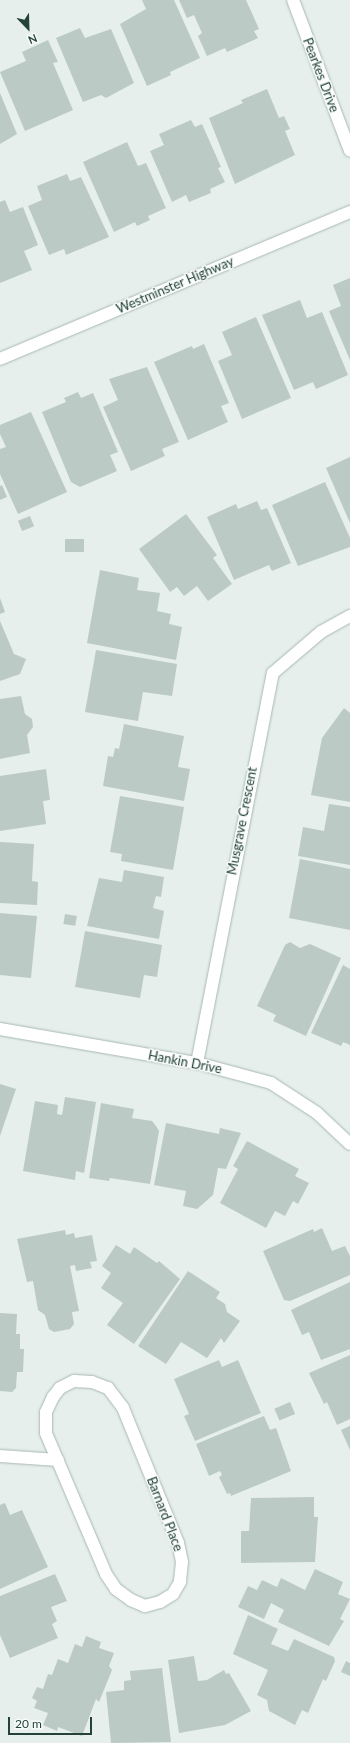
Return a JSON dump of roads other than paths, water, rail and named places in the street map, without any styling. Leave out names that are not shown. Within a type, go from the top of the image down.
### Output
[{"type":"street","name":"Pearkes Drive","points":[[293,0],[350,151]]},
{"type":"street","name":"Westminster Highway","points":[[0,360],[350,212]]},
{"type":"street","name":"Musgrave Crescent","points":[[197,1064],[273,673],[321,632],[350,616]]},
{"type":"street","name":"Hankin Drive","points":[[0,1029],[197,1064],[271,1083],[317,1112],[350,1144]]},
{"type":"street","name":"Barnard Place","points":[[74,1381],[92,1382],[108,1388],[123,1408],[178,1543],[182,1562],[180,1582],[173,1594],[160,1602],[145,1606],[131,1600],[116,1589],[106,1574],[58,1460],[46,1433],[46,1412],[53,1397],[60,1388],[74,1381]]},
{"type":"street","points":[[0,1456],[58,1460]]}]
